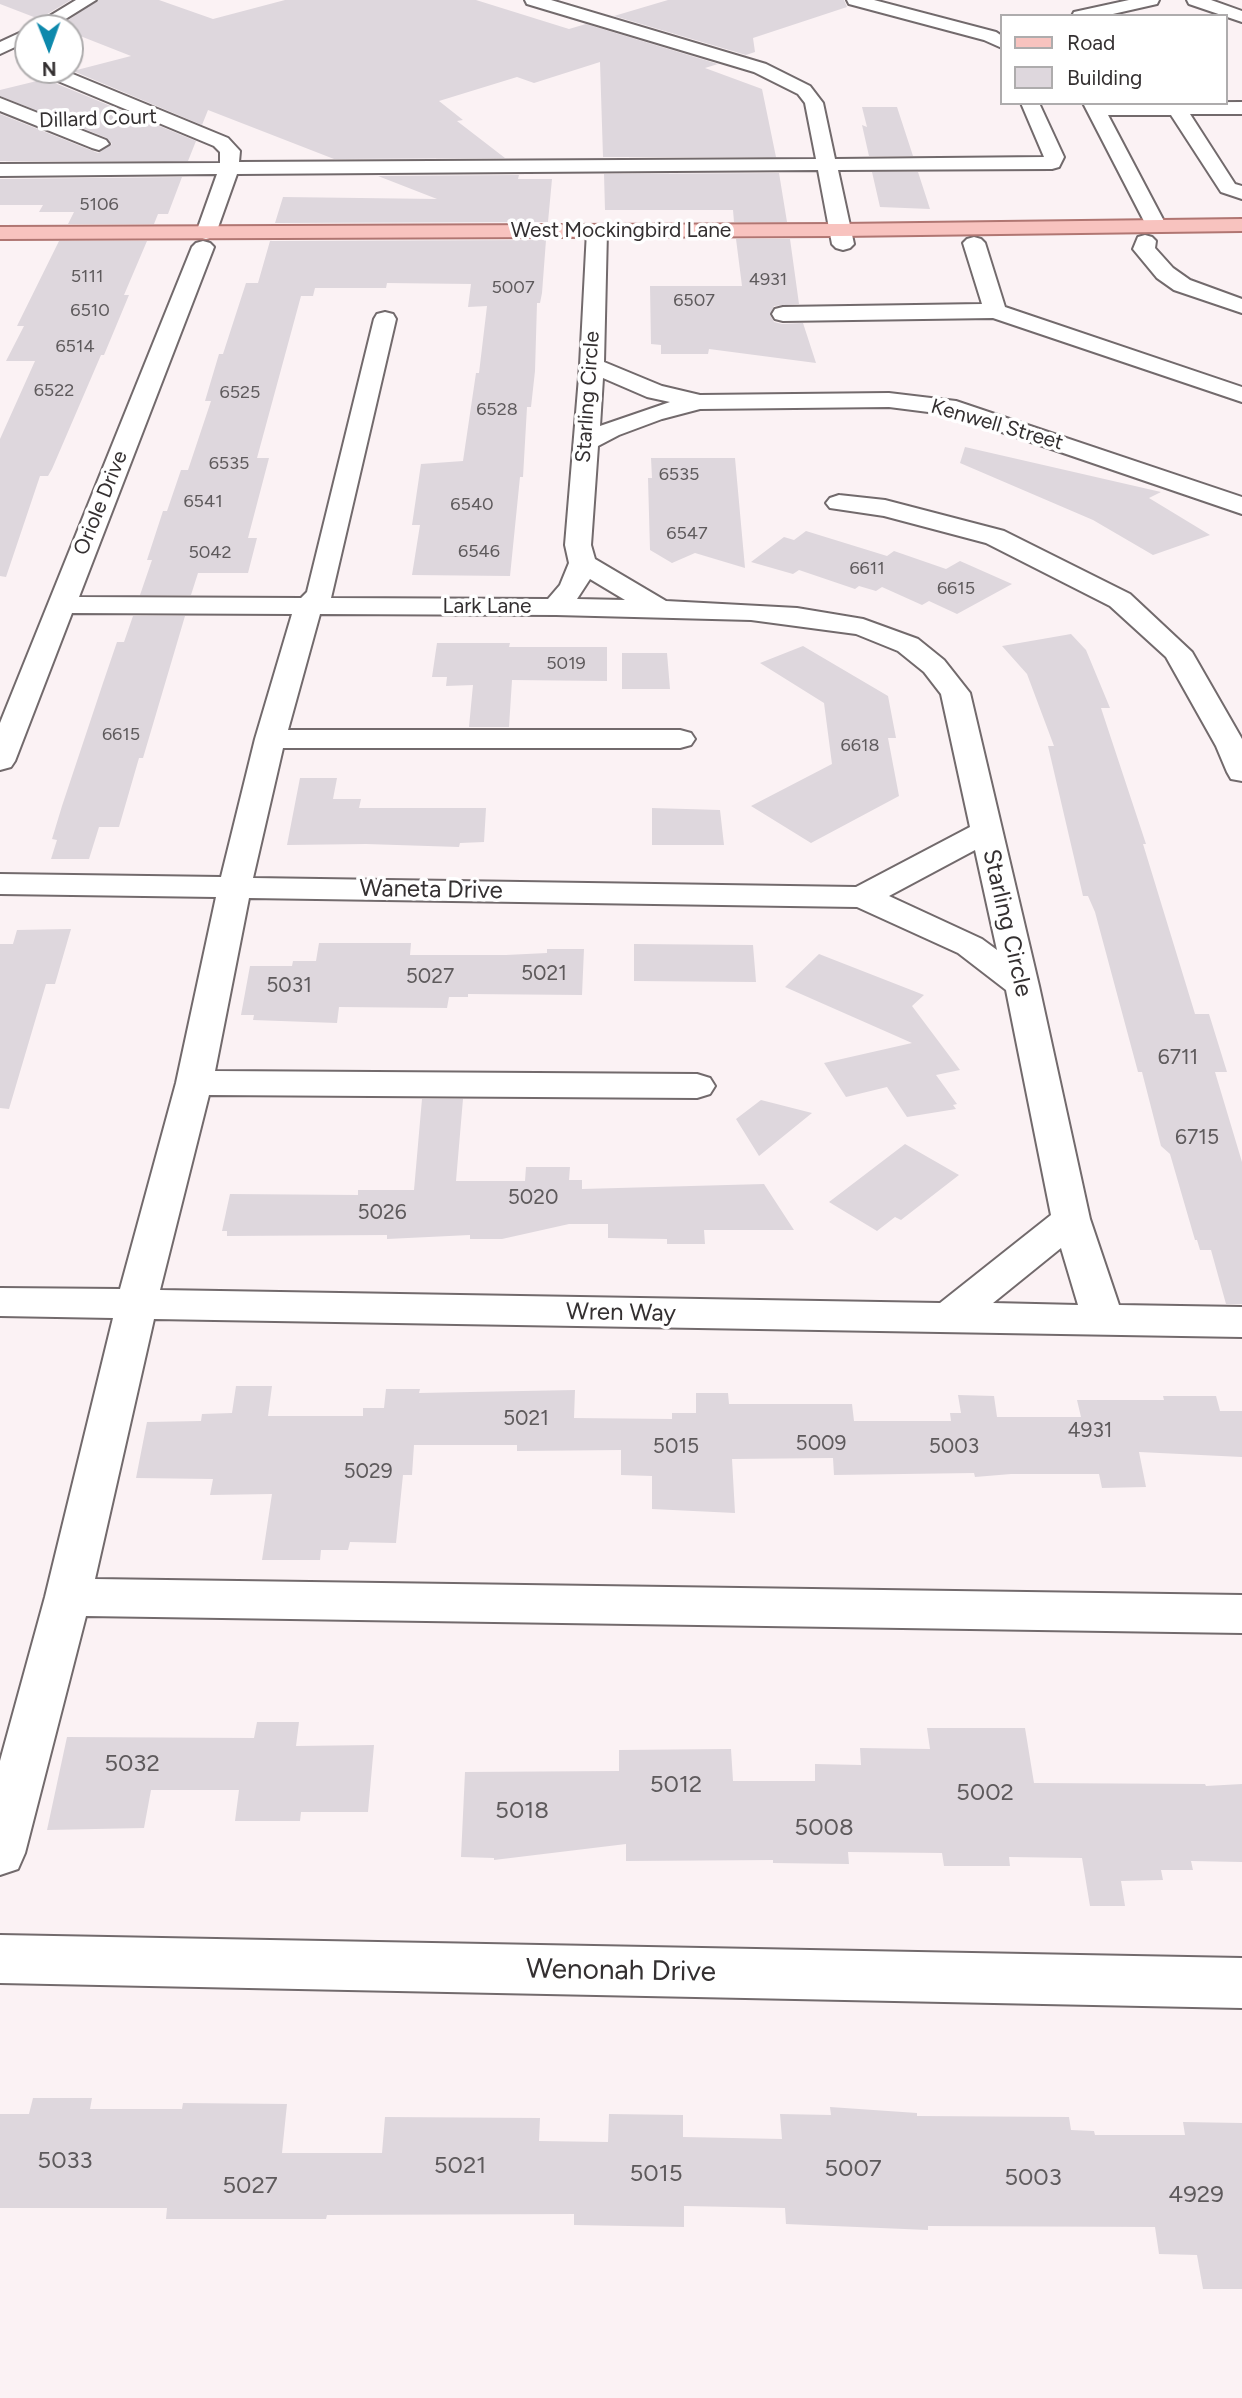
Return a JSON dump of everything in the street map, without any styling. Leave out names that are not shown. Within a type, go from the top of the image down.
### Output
[{"type":"main road","name":"West Mockingbird Lane","points":[[841,237],[974,243],[1242,225]]},
{"type":"main road","name":"West Mockingbird Lane","points":[[0,233],[205,240]]},
{"type":"main road","name":"West Mockingbird Lane","points":[[0,248],[205,240],[1151,233],[1242,239]]},
{"type":"street","points":[[64,14],[88,0]]},
{"type":"street","points":[[533,0],[760,68],[785,78],[804,90],[814,103],[841,237]]},
{"type":"street","points":[[855,0],[990,36],[1000,42]]},
{"type":"street","points":[[1085,0],[1109,9]]},
{"type":"street","points":[[1088,14],[1151,0]]},
{"type":"street","points":[[1195,0],[1242,17]]},
{"type":"street","points":[[82,84],[221,142],[230,151],[229,170]]},
{"type":"street","points":[[0,104],[99,144]]},
{"type":"street","points":[[0,170],[1052,163],[1054,157],[1031,105]]},
{"type":"street","points":[[1242,108],[1093,106],[1151,233],[1143,249],[1165,273],[1182,285],[1242,306]]},
{"type":"street","points":[[1177,109],[1227,188],[1242,192]]},
{"type":"street","name":"Dillard Court","points":[[162,141],[196,131]]},
{"type":"street","name":"Dillard Court","points":[[49,145],[124,144]]},
{"type":"street","name":"Oriole Drive","points":[[1,756],[205,240],[229,170]]},
{"type":"street","name":"Starling Circle","points":[[582,563],[578,545],[592,365],[597,238]]},
{"type":"street","points":[[974,243],[995,311]]},
{"type":"street","points":[[783,314],[995,311],[1242,395]]},
{"type":"street","points":[[0,1853],[68,1597],[137,1303],[194,1083],[235,886],[270,739],[308,606],[320,594],[384,318]]},
{"type":"street","name":"Kenwell Street","points":[[592,365],[655,391],[699,402]]},
{"type":"street","name":"Kenwell Street","points":[[584,444],[610,430],[653,414],[699,402],[889,400],[956,408],[1242,506]]},
{"type":"street","points":[[839,503],[885,508],[995,537],[1120,600],[1178,652],[1231,746],[1242,772]]},
{"type":"street","points":[[556,607],[573,587],[582,563],[659,609]]},
{"type":"street","name":"Lark Lane","points":[[60,604],[659,609],[797,616],[863,627],[908,645]]},
{"type":"street","name":"Starling Circle","points":[[908,645],[934,666],[955,693],[1022,986],[1071,1219],[1103,1320]]},
{"type":"street","points":[[270,739],[680,740]]},
{"type":"street","name":"Waneta Drive","points":[[862,897],[919,869],[985,831]]},
{"type":"street","name":"Waneta Drive","points":[[0,884],[862,897],[970,946],[1022,986]]},
{"type":"street","points":[[194,1083],[697,1086]]},
{"type":"street","points":[[947,1320],[1071,1219]]},
{"type":"street","name":"Wren Way","points":[[0,1303],[137,1303],[947,1320],[1242,1322]]},
{"type":"street","points":[[68,1597],[1242,1614]]},
{"type":"street","name":"Wenonah Drive","points":[[0,1959],[1242,1983]]},
{"type":"building","points":[[0,0],[71,0],[47,14],[26,14],[0,4]]},
{"type":"building","points":[[98,0],[159,0],[213,19],[285,0],[476,0],[569,29],[586,24],[718,64],[705,68],[762,89],[776,157],[603,157],[600,62],[534,83],[517,77],[439,101],[463,120],[457,121],[505,158],[334,159],[208,110],[202,125],[84,76],[84,68],[131,56],[84,38],[84,14],[77,14]]},
{"type":"building","points":[[668,0],[844,0],[847,7],[753,38],[755,52],[746,55],[614,16]]},
{"type":"building","points":[[25,84],[57,84],[196,141],[188,161],[0,161],[0,114],[98,153],[112,144],[107,138],[0,96],[0,90]]},
{"type":"building","points":[[862,107],[897,107],[913,156],[869,156],[862,125],[867,127]]},
{"type":"building","points":[[872,172],[918,172],[930,209],[880,207]]},
{"type":"building","points":[[779,173],[787,222],[734,222],[733,210],[605,210],[604,174]]},
{"type":"building","points":[[519,175],[518,179],[552,179],[548,222],[275,223],[283,197],[437,199],[378,176]]},
{"type":"building","points":[[182,177],[168,214],[158,214],[154,224],[68,224],[74,212],[39,212],[43,205],[0,205],[0,179]]},
{"type":"building","points":[[736,239],[790,239],[799,304],[774,306],[770,315],[774,322],[782,324],[803,323],[816,363],[709,349],[708,354],[661,354],[661,345],[651,344],[650,286],[742,286]]},
{"type":"building","points":[[546,240],[542,293],[540,303],[537,303],[535,371],[531,407],[527,407],[523,477],[520,477],[510,576],[412,575],[420,525],[412,525],[421,464],[463,461],[476,373],[479,373],[487,306],[468,307],[471,284],[387,283],[386,288],[315,288],[313,296],[301,296],[257,458],[269,458],[248,538],[257,538],[248,573],[198,573],[191,595],[140,595],[152,560],[147,560],[163,511],[167,511],[181,470],[188,470],[211,401],[205,401],[219,354],[223,354],[246,283],[258,283],[270,241]]},
{"type":"building","points":[[59,241],[147,241],[124,295],[129,295],[104,355],[101,355],[52,469],[48,476],[40,476],[6,577],[0,576],[0,439],[35,361],[6,361],[24,326],[17,326]]},
{"type":"building","points":[[965,447],[1161,492],[1149,498],[1210,535],[1153,555],[1093,520],[960,463]]},
{"type":"building","points":[[651,458],[735,458],[745,568],[695,553],[672,563],[650,550],[648,478],[652,478]]},
{"type":"building","points":[[806,531],[887,556],[894,551],[946,569],[960,561],[1012,584],[957,614],[929,601],[922,605],[882,587],[876,591],[859,586],[855,589],[799,570],[793,574],[751,562],[784,537],[794,540]]},
{"type":"building","points":[[133,616],[185,616],[143,758],[139,758],[119,827],[99,827],[89,859],[51,859],[57,840],[52,839],[103,683],[117,642],[124,642]]},
{"type":"building","points":[[1071,634],[1086,650],[1110,708],[1101,708],[1146,844],[1143,844],[1195,1014],[1209,1014],[1227,1072],[1215,1072],[1242,1162],[1242,1304],[1226,1304],[1211,1250],[1200,1250],[1195,1240],[1170,1154],[1161,1146],[1142,1072],[1138,1072],[1095,912],[1088,896],[1083,896],[1048,746],[1054,746],[1027,674],[1002,646]]},
{"type":"building","points":[[437,643],[510,643],[509,647],[607,647],[607,681],[512,680],[509,727],[469,727],[473,685],[446,686],[447,677],[432,677]]},
{"type":"building","points":[[803,646],[888,696],[896,738],[888,738],[899,796],[811,843],[751,806],[832,764],[824,703],[760,663]]},
{"type":"building","points":[[622,653],[667,653],[670,689],[622,689]]},
{"type":"building","points":[[300,778],[337,778],[333,799],[361,799],[359,808],[486,808],[484,842],[460,843],[459,847],[287,845]]},
{"type":"building","points":[[652,808],[720,810],[724,845],[652,845]]},
{"type":"building","points":[[71,929],[55,984],[46,984],[9,1109],[0,1108],[0,944],[13,944],[17,930]]},
{"type":"building","points":[[319,943],[411,943],[410,955],[506,955],[547,953],[547,949],[584,949],[582,995],[468,994],[468,997],[449,997],[447,1008],[339,1007],[337,1023],[253,1020],[254,1015],[241,1015],[250,966],[292,966],[293,961],[316,961]]},
{"type":"building","points":[[634,944],[753,945],[756,982],[634,981]]},
{"type":"building","points":[[819,954],[924,995],[912,1006],[960,1070],[936,1075],[957,1104],[953,1105],[956,1109],[907,1117],[887,1087],[846,1097],[824,1063],[912,1043],[785,987]]},
{"type":"building","points":[[422,1099],[463,1099],[456,1181],[525,1181],[526,1167],[570,1167],[569,1180],[582,1180],[582,1189],[764,1184],[794,1230],[704,1230],[705,1244],[667,1244],[667,1239],[608,1238],[608,1224],[569,1224],[502,1239],[470,1239],[470,1235],[387,1239],[387,1235],[227,1236],[227,1231],[222,1231],[230,1194],[358,1195],[358,1190],[414,1190]]},
{"type":"building","points":[[761,1100],[812,1113],[759,1156],[736,1119]]},
{"type":"building","points":[[905,1144],[959,1175],[901,1220],[895,1217],[877,1231],[829,1202]]},
{"type":"building","points":[[236,1386],[272,1386],[268,1416],[363,1416],[363,1408],[384,1408],[386,1389],[420,1389],[419,1393],[575,1390],[574,1418],[672,1419],[672,1413],[696,1413],[696,1393],[728,1393],[729,1404],[852,1404],[854,1421],[951,1421],[950,1413],[961,1413],[958,1395],[994,1396],[997,1417],[1081,1417],[1077,1400],[1164,1400],[1163,1396],[1216,1396],[1220,1411],[1242,1411],[1242,1457],[1139,1452],[1146,1487],[1102,1488],[1099,1474],[1011,1474],[975,1477],[974,1473],[834,1475],[833,1458],[732,1459],[735,1513],[652,1509],[652,1476],[621,1475],[621,1450],[517,1451],[517,1445],[414,1445],[412,1475],[403,1475],[396,1543],[350,1542],[348,1550],[321,1550],[320,1560],[262,1560],[272,1494],[210,1495],[213,1479],[136,1478],[147,1422],[201,1421],[202,1414],[232,1413]]},
{"type":"building","points":[[257,1722],[299,1722],[296,1746],[374,1745],[368,1812],[301,1812],[300,1821],[235,1821],[239,1790],[151,1790],[144,1828],[47,1830],[67,1737],[254,1738]]},
{"type":"building","points":[[927,1728],[1025,1728],[1034,1783],[1206,1786],[1242,1784],[1242,1862],[1191,1861],[1193,1870],[1161,1870],[1163,1880],[1121,1881],[1125,1906],[1090,1906],[1082,1858],[1009,1857],[1010,1866],[944,1866],[942,1853],[848,1852],[849,1864],[773,1863],[773,1860],[626,1861],[626,1844],[494,1860],[461,1857],[465,1772],[619,1771],[619,1750],[731,1749],[733,1781],[815,1781],[815,1764],[861,1765],[860,1748],[930,1749]]},
{"type":"building","points":[[33,2098],[92,2098],[90,2109],[182,2109],[183,2103],[287,2104],[282,2153],[382,2153],[385,2117],[540,2118],[539,2141],[608,2142],[609,2114],[683,2115],[683,2137],[782,2139],[780,2114],[831,2115],[830,2107],[917,2113],[917,2116],[1069,2117],[1071,2130],[1094,2131],[1095,2135],[1185,2135],[1183,2122],[1242,2123],[1242,2289],[1203,2289],[1197,2255],[1159,2254],[1155,2227],[928,2226],[928,2230],[786,2224],[785,2208],[684,2206],[684,2227],[574,2225],[574,2214],[166,2219],[167,2208],[0,2208],[0,2114],[29,2114]]}]
